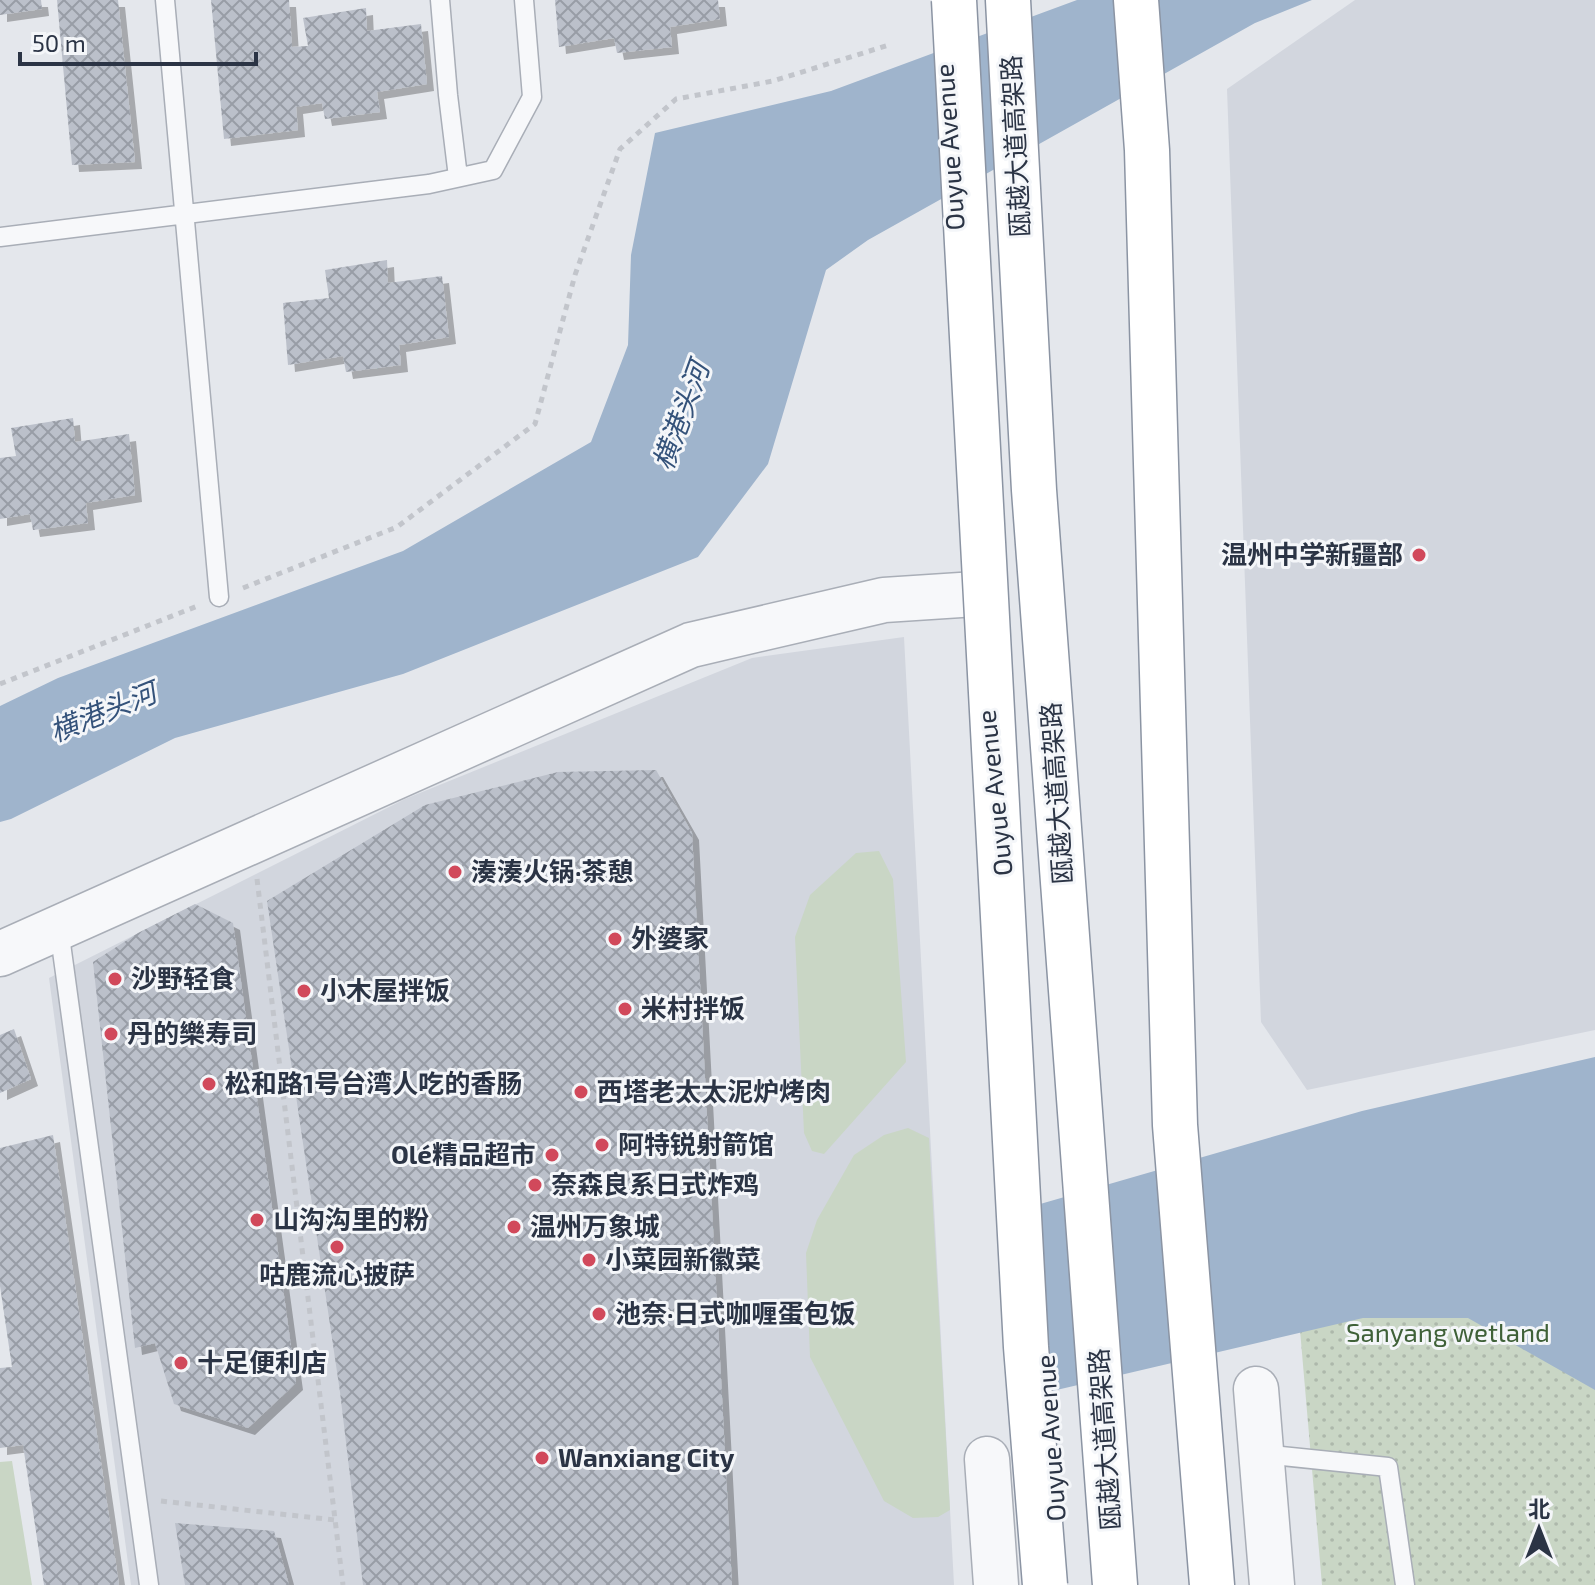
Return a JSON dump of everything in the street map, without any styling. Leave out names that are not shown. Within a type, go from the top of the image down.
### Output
[{"type":"highway","name":"瓯越大道高架路","points":[[1008,0],[1034,490],[1115,1585]]},
{"type":"highway","points":[[1136,0],[1147,150],[1175,1125],[1212,1585]]},
{"type":"highway","name":"瓯越大道高架路","points":[[945,4],[1025,1331],[1045,1585]]},
{"type":"highway","name":"Ouyue Avenue","points":[[945,4],[976,594],[1029,1155],[1062,1585]]},
{"type":"street","points":[[0,954],[691,645],[884,600],[976,594]]},
{"type":"street","points":[[1256,1389],[1272,1585]]},
{"type":"street","points":[[987,1459],[996,1585]]},
{"type":"lane","points":[[165,0],[219,597]]},
{"type":"lane","points":[[440,0],[458,177]]},
{"type":"lane","points":[[0,237],[429,184],[493,170],[532,97],[524,0]]},
{"type":"lane","points":[[59,929],[149,1585]]},
{"type":"lane","points":[[1261,1454],[1388,1467],[1405,1585]]},
{"type":"path","points":[[0,684],[397,527],[535,424],[575,275],[620,149],[676,99],[773,81],[889,45]]},
{"type":"path","points":[[252,841],[343,1585]]},
{"type":"path","points":[[137,1498],[335,1520]]},
{"type":"shaded area","name":"温州中学新疆部","points":[[1355,0],[1595,0],[1595,1030],[1307,1090],[1261,1022],[1227,89]]},
{"type":"shaded area","points":[[904,637],[954,1585],[131,1585],[49,978],[405,799],[752,658]]},
{"type":"green space","points":[[879,851],[893,879],[906,1062],[824,1154],[812,1151],[804,1133],[795,937],[810,895],[856,853]]},
{"type":"green space","points":[[908,1128],[929,1138],[950,1510],[938,1517],[913,1518],[884,1501],[810,1357],[806,1253],[817,1220],[854,1155],[884,1135]]},
{"type":"green space","name":"Sanyang wetland","points":[[1595,1151],[1595,1585],[1322,1585],[1290,1214]]},
{"type":"green space","points":[[12,1461],[32,1585],[0,1585],[0,1462]]},
{"type":"water","name":"横港头河","points":[[1077,0],[1312,0],[1255,23],[868,240],[826,270],[768,464],[698,557],[403,674],[175,738],[0,822],[0,706],[58,678],[403,551],[591,442],[628,345],[631,255],[655,133],[831,91]]},
{"type":"water","points":[[1595,1057],[1595,1390],[1468,1318],[1363,1318],[1010,1401],[999,1216],[1362,1111]]},
{"type":"building","points":[[0,0],[41,0],[42,9],[0,15]]},
{"type":"building","points":[[57,0],[118,0],[135,162],[72,165]]},
{"type":"building","points":[[211,0],[289,0],[292,47],[308,46],[303,18],[366,8],[367,31],[421,24],[427,84],[377,92],[380,112],[325,119],[322,103],[296,107],[298,130],[224,139]]},
{"type":"building","points":[[555,0],[718,0],[720,19],[670,27],[672,47],[617,53],[614,38],[559,47]]},
{"type":"building","points":[[387,260],[388,283],[442,276],[449,337],[399,345],[401,365],[346,372],[343,356],[288,365],[283,303],[329,298],[325,270]]},
{"type":"building","points":[[73,418],[75,442],[129,434],[135,495],[86,503],[88,523],[33,530],[30,514],[0,519],[0,458],[16,456],[11,428]]},
{"type":"building","name":"温州万象城","points":[[656,770],[692,833],[732,1585],[363,1585],[340,1392],[267,901],[425,805],[558,772]]},
{"type":"building","points":[[195,904],[233,923],[296,1383],[248,1428],[174,1404],[155,1343],[135,1348],[93,962],[138,933]]},
{"type":"building","points":[[14,1029],[31,1079],[0,1093],[0,1035]]},
{"type":"building","points":[[53,1135],[119,1585],[44,1585],[23,1445],[0,1448],[0,1368],[12,1367],[0,1286],[0,1148]]},
{"type":"building","points":[[175,1523],[274,1531],[289,1585],[185,1585]]},
{"type":"place","name":"温州中学新疆部","points":[[1419,555]]},
{"type":"place","name":"湊湊火锅·茶憩","points":[[455,872]]},
{"type":"place","name":"外婆家","points":[[615,939]]},
{"type":"place","name":"沙野轻食","points":[[115,979]]},
{"type":"place","name":"小木屋拌饭","points":[[304,991]]},
{"type":"place","name":"米村拌饭","points":[[625,1009]]},
{"type":"place","name":"丹的樂寿司","points":[[111,1034]]},
{"type":"place","name":"松和路1号台湾人吃的香肠","points":[[209,1084]]},
{"type":"place","name":"西塔老太太泥炉烤肉","points":[[581,1092]]},
{"type":"place","name":"阿特锐射箭馆","points":[[602,1145]]},
{"type":"place","name":"Olé精品超市","points":[[552,1155]]},
{"type":"place","name":"奈森良系日式炸鸡","points":[[535,1185]]},
{"type":"place","name":"山沟沟里的粉","points":[[257,1220]]},
{"type":"place","name":"温州万象城","points":[[514,1227]]},
{"type":"place","name":"咕鹿流心披萨","points":[[337,1247]]},
{"type":"place","name":"小菜园新徽菜","points":[[589,1260]]},
{"type":"place","name":"池奈·日式咖喱蛋包饭","points":[[599,1314]]},
{"type":"place","name":"十足便利店","points":[[181,1363]]},
{"type":"place","name":"Wanxiang City","points":[[542,1458]]}]
